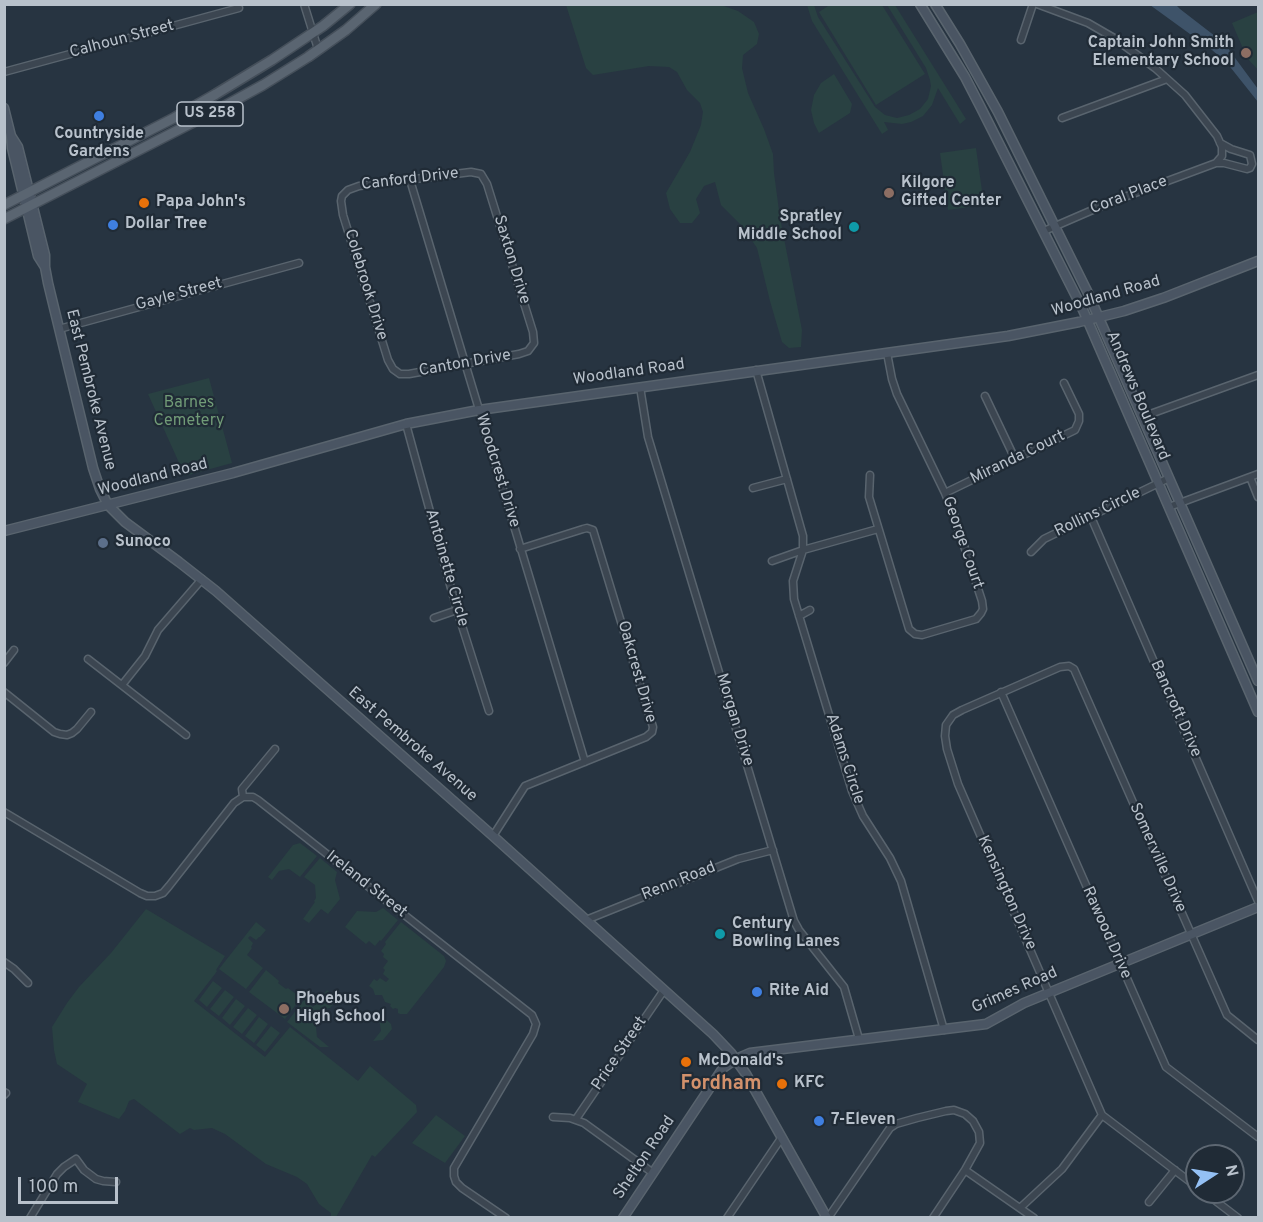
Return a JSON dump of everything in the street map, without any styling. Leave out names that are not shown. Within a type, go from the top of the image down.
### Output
[{"type":"main road","name":"US 258","points":[[4,205],[185,112],[272,60],[313,33],[350,4]]},
{"type":"main road","name":"US 258","points":[[4,219],[242,97],[286,71],[346,30],[376,4]]},
{"type":"main road","name":"Andrews Boulevard","points":[[920,4],[970,87],[1087,321],[1258,712]]},
{"type":"main road","name":"Andrews Boulevard","points":[[935,4],[981,82],[1099,318],[1258,681]]},
{"type":"main road","name":"East Pembroke Avenue","points":[[4,108],[8,137],[45,255],[45,267],[59,329],[96,478],[108,505],[129,526],[202,579],[713,1034],[736,1059],[746,1074],[828,1218]]},
{"type":"main road","name":"Woodland Road","points":[[4,531],[233,473],[406,424],[478,410],[1019,334],[1087,321],[1163,298],[1258,261]]},
{"type":"main road","name":"Grimes Road","points":[[736,1059],[750,1053],[986,1024],[1049,992],[1258,907]]},
{"type":"main road","name":"Shelton Road","points":[[623,1218],[723,1068],[736,1059]]},
{"type":"street","points":[[304,4],[318,49]]},
{"type":"street","points":[[1021,40],[1035,4],[1088,22],[1114,38],[1155,68],[1185,95],[1217,136],[1222,147],[1222,156],[1216,163]]},
{"type":"street","name":"Calhoun Street","points":[[4,72],[239,8]]},
{"type":"street","points":[[1062,118],[1167,79]]},
{"type":"street","points":[[1216,163],[1247,170],[1252,164],[1250,155],[1231,150],[1220,143]]},
{"type":"street","name":"Coral Place","points":[[1044,231],[1133,193],[1216,163]]},
{"type":"street","name":"Canford Drive","points":[[342,196],[353,188],[471,172],[481,174]]},
{"type":"street","name":"Saxton Drive","points":[[481,174],[487,184],[533,332],[534,343],[531,348]]},
{"type":"street","name":"Woodcrest Drive","points":[[410,180],[585,762]]},
{"type":"street","name":"Colebrook Drive","points":[[342,196],[343,215],[388,360],[396,372]]},
{"type":"street","name":"Gayle Street","points":[[59,329],[299,263]]},
{"type":"street","name":"Canton Drive","points":[[396,372],[409,374],[519,354],[531,348]]},
{"type":"street","name":"George Court","points":[[870,475],[869,497],[906,625],[911,632],[918,635],[926,634],[976,619],[983,609],[982,601],[954,514],[897,394],[887,352]]},
{"type":"street","name":"Adams Circle","points":[[756,370],[802,532],[803,550],[793,584],[794,599],[852,791],[863,816],[890,858],[901,881],[944,1030]]},
{"type":"street","points":[[1142,417],[1258,375]]},
{"type":"street","name":"Miranda Court","points":[[945,493],[1077,428],[1079,414],[1064,383]]},
{"type":"street","name":"Morgan Drive","points":[[640,387],[648,437],[794,921],[844,987],[859,1039]]},
{"type":"street","points":[[985,396],[1015,459]]},
{"type":"street","name":"Antoinette Circle","points":[[406,424],[489,711]]},
{"type":"street","points":[[1169,507],[1258,474]]},
{"type":"street","points":[[1250,477],[1258,497]]},
{"type":"street","name":"Rollins Circle","points":[[1031,552],[1044,539],[1169,478]]},
{"type":"street","points":[[753,488],[787,479]]},
{"type":"street","name":"Bancroft Drive","points":[[1090,517],[1258,901]]},
{"type":"street","name":"Oakcrest Drive","points":[[493,836],[525,786],[646,736],[652,732],[653,727],[593,531],[587,528],[520,549]]},
{"type":"street","points":[[772,561],[878,529]]},
{"type":"street","points":[[122,685],[145,656],[158,630],[202,579]]},
{"type":"street","points":[[434,618],[458,610]]},
{"type":"street","points":[[800,615],[810,610]]},
{"type":"street","points":[[4,663],[14,650]]},
{"type":"street","points":[[88,659],[186,735]]},
{"type":"street","name":"Somerville Drive","points":[[1001,693],[1060,667],[1069,666],[1076,673],[1227,1015],[1258,1040]]},
{"type":"street","points":[[4,692],[54,732],[60,734],[72,733],[91,712]]},
{"type":"street","name":"Kensington Drive","points":[[1001,693],[957,712],[946,725],[945,742],[958,784],[1102,1114],[1185,1178]]},
{"type":"street","name":"Rawood Drive","points":[[1001,693],[1166,1066],[1258,1137]]},
{"type":"street","points":[[4,812],[140,893],[155,896],[163,893],[234,803],[243,796],[242,789],[275,749]]},
{"type":"street","name":"Ireland Street","points":[[243,796],[258,800],[532,1015],[536,1024],[533,1034],[454,1168],[456,1182],[462,1188],[506,1218]]},
{"type":"street","name":"Renn Road","points":[[586,920],[738,859],[773,850]]},
{"type":"street","points":[[4,962],[28,983]]},
{"type":"street","name":"Price Street","points":[[576,1119],[664,990]]},
{"type":"street","points":[[828,1218],[890,1128],[896,1124],[950,1110],[969,1117],[979,1132],[980,1143],[933,1218]]},
{"type":"street","points":[[1020,1208],[1062,1169],[1102,1114]]},
{"type":"street","points":[[553,1117],[576,1119],[584,1123],[653,1173]]},
{"type":"street","points":[[727,1218],[782,1137]]},
{"type":"street","points":[[30,1218],[57,1174],[76,1159],[84,1170],[96,1179],[116,1182]]},
{"type":"street","points":[[965,1170],[1034,1218]]},
{"type":"street","points":[[1149,1202],[1175,1170]]},
{"type":"street","points":[[1220,1204],[1238,1218]]},
{"type":"green space","points":[[831,4],[882,5],[925,74],[876,105],[819,12]]},
{"type":"green space","points":[[566,5],[721,5],[738,11],[754,22],[759,34],[757,44],[743,55],[742,68],[748,93],[773,154],[780,218],[802,330],[801,347],[789,348],[782,342],[757,248],[742,226],[721,205],[715,182],[704,186],[696,199],[700,213],[692,223],[680,223],[670,209],[666,193],[690,152],[701,125],[703,112],[700,103],[687,90],[677,72],[669,67],[649,66],[593,75],[586,68]]},
{"type":"green space","points":[[807,5],[814,5],[818,17],[875,107],[885,115],[897,118],[920,109],[928,99],[931,86],[926,68],[887,5],[895,5],[966,119],[960,124],[938,88],[932,105],[923,116],[902,124],[884,122],[888,130],[882,134],[812,21]]},
{"type":"green space","points":[[1258,12],[1258,70],[1247,58],[1232,23]]},
{"type":"green space","points":[[834,74],[852,104],[850,113],[819,133],[811,110],[814,95],[821,83]]},
{"type":"green space","points":[[976,148],[984,205],[948,210],[940,153]]},
{"type":"green space","name":"Barnes Cemetery","points":[[209,378],[232,463],[185,476],[148,394]]},
{"type":"green space","points":[[300,843],[317,856],[300,877],[289,869],[279,871],[272,880],[268,877],[293,845]]},
{"type":"green space","points":[[320,858],[337,872],[335,880],[340,899],[328,914],[321,909],[309,923],[303,919],[315,902],[315,885],[304,877]]},
{"type":"green space","points":[[383,908],[398,920],[375,946],[369,941],[366,944],[345,927],[357,911],[376,912]]},
{"type":"green space","points":[[146,909],[225,956],[215,974],[194,1001],[265,1057],[290,1027],[358,1081],[370,1066],[416,1105],[417,1112],[375,1157],[372,1155],[336,1217],[331,1217],[331,1213],[319,1204],[307,1184],[297,1177],[266,1164],[225,1134],[212,1128],[194,1130],[190,1128],[180,1134],[134,1099],[129,1101],[119,1119],[78,1102],[87,1084],[57,1064],[52,1027],[79,987],[111,953]]},
{"type":"green space","points":[[256,922],[266,930],[256,940],[250,936],[248,938],[253,943],[247,955],[263,968],[246,989],[219,969]]},
{"type":"green space","points":[[401,922],[444,956],[446,961],[444,967],[407,1014],[398,1013],[398,1009],[393,1009],[391,1004],[385,1002],[382,995],[375,995],[369,986],[374,979],[377,981],[380,978],[386,982],[389,979],[383,974],[385,970],[383,968],[388,961],[383,957],[384,954],[381,951],[385,942]]},
{"type":"green space","points":[[266,970],[279,981],[278,983],[301,998],[285,1019],[249,992]]},
{"type":"green space","points":[[213,981],[222,988],[207,1007],[199,1000]]},
{"type":"green space","points":[[225,990],[234,997],[219,1016],[210,1009]]},
{"type":"green space","points":[[327,990],[338,999],[330,1008],[323,1009],[325,1015],[316,1027],[317,1037],[329,1047],[320,1047],[287,1022],[304,1000],[313,1007]]},
{"type":"green space","points":[[236,999],[245,1006],[230,1025],[222,1018]]},
{"type":"green space","points":[[248,1008],[257,1015],[242,1034],[233,1027]]},
{"type":"green space","points":[[379,1013],[391,1024],[392,1029],[383,1040],[373,1041],[381,1031],[379,1019],[374,1015]]},
{"type":"green space","points":[[259,1017],[268,1024],[254,1043],[245,1036]]},
{"type":"green space","points":[[271,1026],[280,1033],[265,1052],[256,1045]]},
{"type":"green space","points":[[436,1115],[465,1136],[445,1163],[412,1143]]},
{"type":"water","points":[[1150,5],[1176,5],[1224,43],[1258,89],[1258,102],[1227,63]]},
{"type":"place","name":"Captain John Smith Elementary School","points":[[1246,53]]},
{"type":"place","name":"Countryside Gardens","points":[[99,116]]},
{"type":"place","name":"Kilgore Gifted Center","points":[[889,193]]},
{"type":"place","name":"Papa John's","points":[[144,203]]},
{"type":"place","name":"Dollar Tree","points":[[113,225]]},
{"type":"place","name":"Spratley Middle School","points":[[854,227]]},
{"type":"place","name":"Sunoco","points":[[103,543]]},
{"type":"place","name":"Century Bowling Lanes","points":[[720,934]]},
{"type":"place","name":"Rite Aid","points":[[757,992]]},
{"type":"place","name":"Phoebus High School","points":[[284,1009]]},
{"type":"place","name":"McDonald's","points":[[686,1062]]},
{"type":"place","name":"KFC","points":[[782,1084]]},
{"type":"place","name":"7-Eleven","points":[[819,1121]]},
{"type":"district","name":"Fordham","points":[[721,1085]]}]
